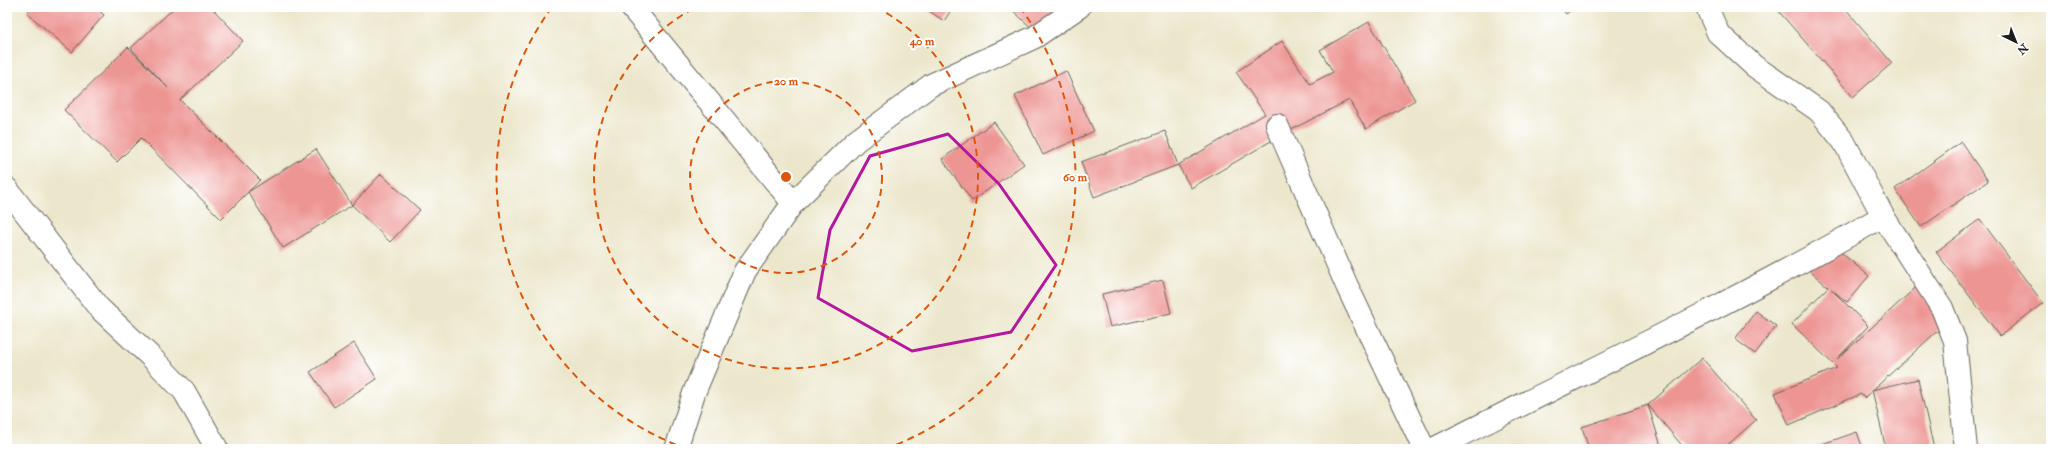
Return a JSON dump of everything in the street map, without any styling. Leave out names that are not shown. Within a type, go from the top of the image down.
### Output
[{"type":"street","points":[[632,7],[793,203]]},
{"type":"street","points":[[676,449],[694,393],[745,271],[793,203],[856,141],[931,85],[1035,37],[1080,7]]},
{"type":"street","points":[[1708,7],[1718,33],[1754,66],[1819,111],[1844,142],[1883,216],[1942,308],[1955,341],[1966,449]]},
{"type":"street","points":[[1278,125],[1347,286],[1424,449]]},
{"type":"street","points":[[7,188],[99,308],[150,356],[184,391],[217,449]]},
{"type":"street","points":[[1433,449],[1717,306],[1883,216]]},
{"type":"highlighted area","points":[[948,134],[999,184],[1056,265],[1011,332],[912,351],[818,298],[830,230],[870,156]]},
{"type":"building","points":[[32,7],[95,7],[104,15],[72,52],[27,13]]},
{"type":"building","points":[[175,7],[211,7],[243,41],[180,100],[260,180],[221,219],[141,138],[117,162],[64,110],[128,47],[168,88],[131,48]]},
{"type":"building","points":[[923,7],[953,7],[944,21]]},
{"type":"building","points":[[1009,7],[1063,7],[1038,34]]},
{"type":"building","points":[[1560,7],[1575,7],[1566,14]]},
{"type":"building","points":[[1775,7],[1844,7],[1892,63],[1853,97]]},
{"type":"building","points":[[1369,22],[1415,100],[1366,129],[1349,100],[1283,134],[1191,188],[1178,165],[1265,114],[1236,72],[1282,41],[1310,84],[1333,72],[1320,50]]},
{"type":"building","points":[[1066,71],[1094,131],[1043,155],[1015,96]]},
{"type":"building","points":[[994,122],[1024,164],[972,201],[942,159]]},
{"type":"building","points":[[1165,131],[1178,165],[1094,197],[1081,162]]},
{"type":"building","points":[[1961,142],[1988,181],[1921,227],[1895,189]]},
{"type":"building","points":[[316,149],[352,205],[283,248],[248,192]]},
{"type":"building","points":[[381,174],[420,210],[390,242],[352,205]]},
{"type":"building","points":[[1980,219],[2043,303],[2000,336],[1936,252]]},
{"type":"building","points":[[1832,245],[1869,276],[1847,302],[1831,289],[1868,326],[1836,360],[1924,280],[1956,314],[1864,398],[1861,394],[1789,425],[1775,393],[1837,368],[1792,324],[1828,287],[1810,271]]},
{"type":"building","points":[[1163,280],[1171,313],[1110,327],[1102,294]]},
{"type":"building","points":[[1756,311],[1776,326],[1755,354],[1735,339]]},
{"type":"building","points":[[354,343],[377,379],[334,407],[310,372]]},
{"type":"building","points":[[1702,358],[1756,420],[1723,449],[1685,449],[1648,405]]},
{"type":"building","points":[[1918,379],[1934,449],[1886,449],[1872,390]]},
{"type":"building","points":[[1648,405],[1662,449],[1589,449],[1582,427]]},
{"type":"building","points":[[1857,432],[1863,449],[1808,449]]}]
